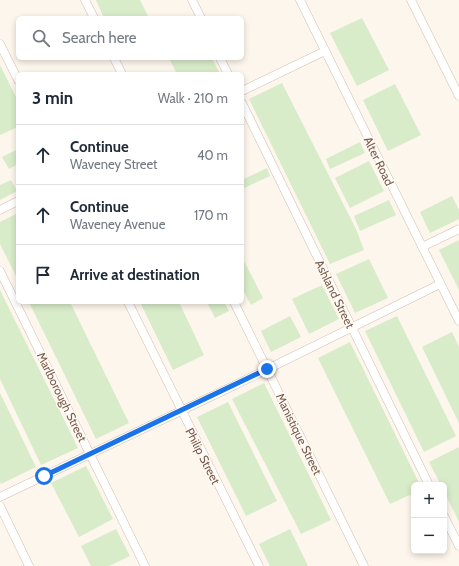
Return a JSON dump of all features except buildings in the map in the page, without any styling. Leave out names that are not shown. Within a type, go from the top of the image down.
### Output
[{"type":"street","points":[[85,0],[93,16]]},
{"type":"street","points":[[192,0],[200,16]]},
{"type":"street","name":"Alter Road","points":[[300,0],[459,322]]},
{"type":"street","points":[[411,0],[459,96]]},
{"type":"street","points":[[0,44],[16,76]]},
{"type":"street","points":[[244,90],[325,51]]},
{"type":"street","points":[[115,60],[121,72]]},
{"type":"street","points":[[221,60],[227,72]]},
{"type":"street","name":"Ashland Street","points":[[244,107],[428,482]]},
{"type":"street","points":[[0,210],[16,202]]},
{"type":"street","points":[[422,247],[459,229]]},
{"type":"street","name":"Marlborough Street","points":[[0,271],[16,304]]},
{"type":"street","points":[[0,497],[181,411],[440,284]]},
{"type":"street","name":"Marlborough Street","points":[[16,304],[145,566]]},
{"type":"street","name":"Philip Street","points":[[129,304],[259,566]]},
{"type":"street","name":"Manistique Street","points":[[235,304],[364,566]]},
{"type":"street","points":[[0,506],[29,566]]},
{"type":"street","points":[[445,518],[459,546]]},
{"type":"green space","points":[[96,0],[140,0],[148,16],[103,16]]},
{"type":"green space","points":[[362,18],[389,70],[357,86],[330,33]]},
{"type":"green space","points":[[170,60],[213,60],[219,72],[176,72]]},
{"type":"green space","points":[[0,65],[16,97],[16,128],[0,135]]},
{"type":"green space","points":[[282,83],[356,229],[364,250],[330,264],[249,99]]},
{"type":"green space","points":[[395,84],[421,135],[388,151],[363,100]]},
{"type":"green space","points":[[360,142],[365,153],[330,169],[326,159]]},
{"type":"green space","points":[[16,150],[16,165],[9,169],[2,157]]},
{"type":"green space","points":[[369,161],[384,191],[350,208],[335,178]]},
{"type":"green space","points":[[267,168],[270,176],[244,188],[244,179]]},
{"type":"green space","points":[[11,180],[16,192],[0,200],[0,185]]},
{"type":"green space","points":[[452,196],[459,210],[459,219],[430,233],[420,212]]},
{"type":"green space","points":[[389,200],[396,215],[360,231],[354,216]]},
{"type":"green space","points":[[16,214],[16,276],[0,244],[0,222]]},
{"type":"green space","points":[[459,240],[459,290],[439,250]]},
{"type":"green space","points":[[369,259],[388,298],[355,313],[336,274]]},
{"type":"green space","points":[[244,261],[263,298],[251,305],[244,292]]},
{"type":"green space","points":[[322,285],[339,319],[309,334],[292,299]]},
{"type":"green space","points":[[0,290],[78,448],[41,465],[0,379]]},
{"type":"green space","points":[[30,304],[71,304],[129,423],[96,439]]},
{"type":"green space","points":[[141,304],[180,304],[204,355],[173,370]]},
{"type":"green space","points":[[208,304],[225,304],[229,311],[215,318]]},
{"type":"green space","points":[[290,316],[301,337],[271,352],[261,331]]},
{"type":"green space","points":[[397,316],[456,436],[424,452],[365,331]]},
{"type":"green space","points":[[452,332],[459,347],[459,423],[422,347]]},
{"type":"green space","points":[[350,342],[419,482],[411,482],[411,494],[390,504],[318,358]]},
{"type":"green space","points":[[264,383],[331,520],[301,534],[232,399]]},
{"type":"green space","points":[[0,393],[36,467],[1,484],[0,482]]},
{"type":"green space","points":[[228,402],[277,501],[246,516],[197,417]]},
{"type":"green space","points":[[459,447],[459,522],[447,497],[447,482],[439,482],[429,462]]},
{"type":"green space","points":[[86,466],[113,519],[79,537],[51,483]]},
{"type":"green space","points":[[116,529],[130,556],[109,566],[91,566],[81,546]]},
{"type":"green space","points":[[290,529],[308,566],[270,566],[259,544]]},
{"type":"route","points":[[44,476],[267,369]]}]
